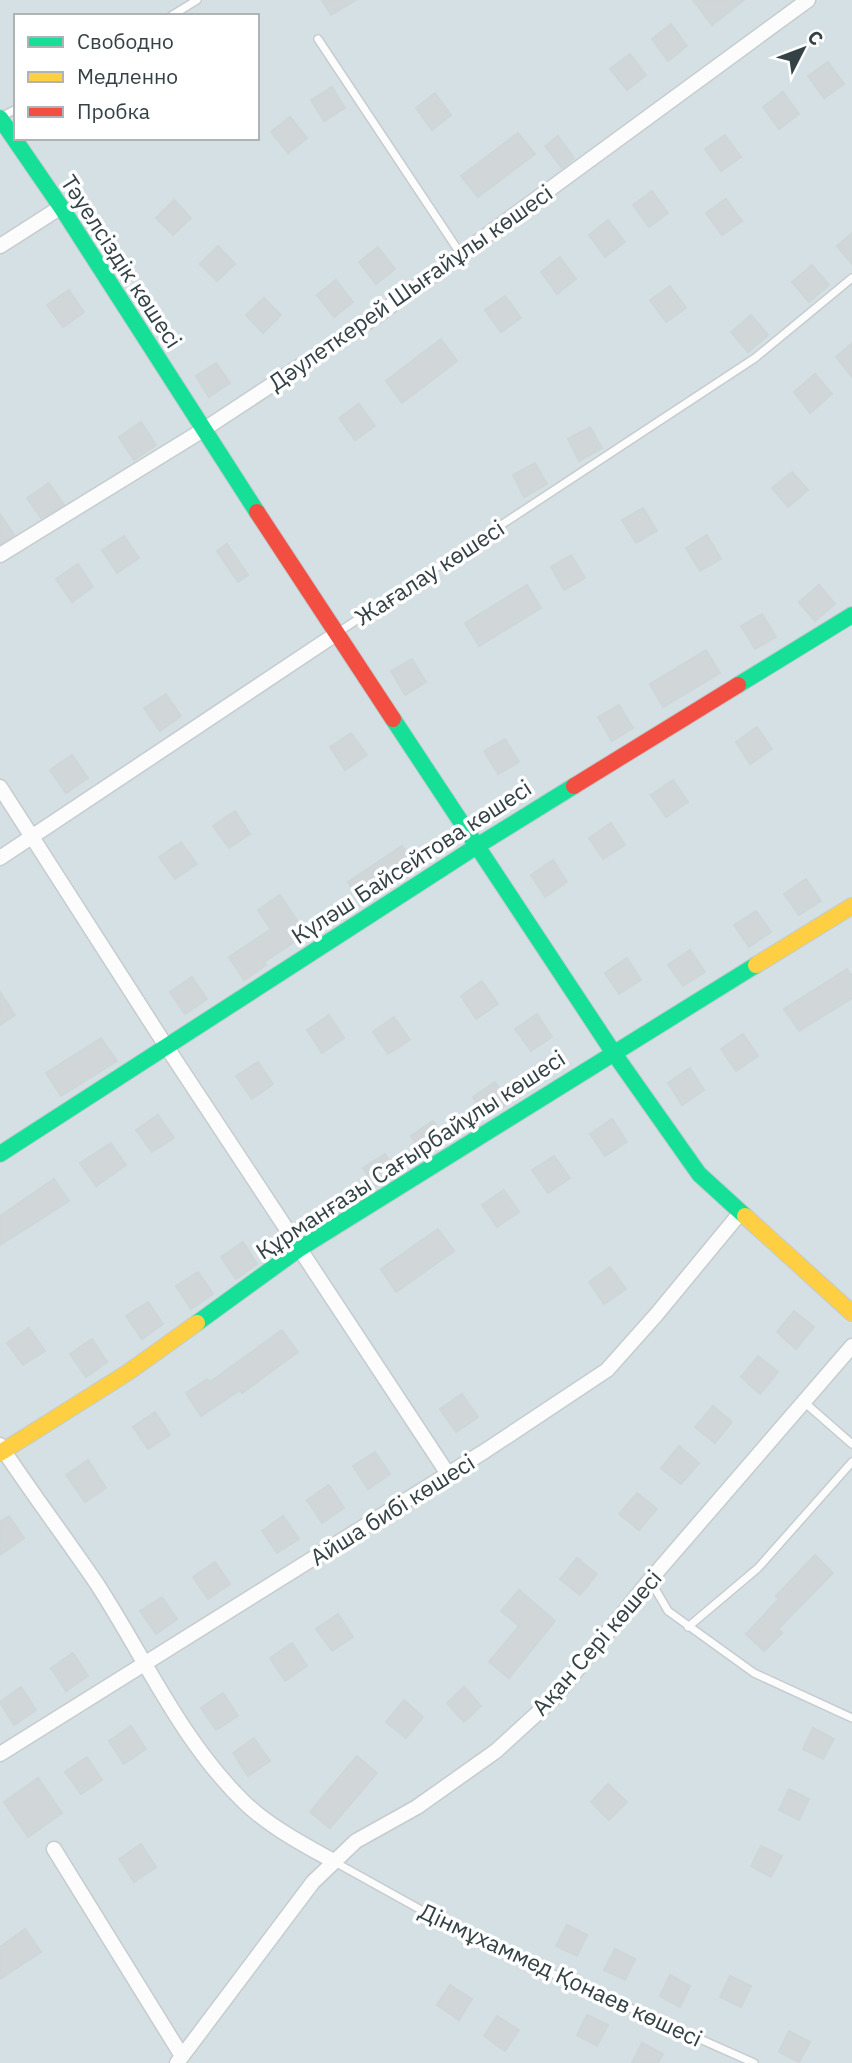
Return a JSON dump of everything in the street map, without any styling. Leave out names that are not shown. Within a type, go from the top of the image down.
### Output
[{"type":"street","name":"Дәулеткерей Шығайұлы көшесі","points":[[0,555],[203,430],[378,315],[808,0]]},
{"type":"street","name":"Тәуелсіздік көшесі","points":[[0,118],[14,138]]},
{"type":"street","name":"Тәуелсіздік көшесі","points":[[15,140],[336,634],[613,1052],[699,1174],[852,1313]]},
{"type":"street","points":[[0,246],[61,207]]},
{"type":"street","name":"Күләш Байсейтова көшесі","points":[[0,1154],[477,846],[852,615]]},
{"type":"street","name":"Жағалау көшесі","points":[[0,858],[336,634]]},
{"type":"street","points":[[0,787],[166,1046],[447,1474]]},
{"type":"street","name":"Құрманғазы Сағырбайұлы көшесі","points":[[1,1450],[127,1373],[299,1249],[852,906]]},
{"type":"street","name":"Айша бибі көшесі","points":[[0,1754],[447,1474],[607,1370],[741,1212]]},
{"type":"street","name":"Ақан Сері көшесі","points":[[179,2059],[313,1882],[333,1861],[356,1840],[417,1807],[496,1751],[554,1698],[650,1580],[852,1346]]},
{"type":"street","points":[[1,1450],[96,1584],[146,1663],[186,1734],[246,1804],[286,1835],[333,1861]]},
{"type":"street","points":[[54,1849],[179,2059]]},
{"type":"lane","points":[[174,14],[197,0]]},
{"type":"lane","points":[[318,39],[460,253]]},
{"type":"lane","name":"Жағалау көшесі","points":[[336,634],[755,358],[852,278]]},
{"type":"lane","points":[[804,1402],[852,1444]]},
{"type":"lane","points":[[688,1627],[758,1568],[852,1462]]},
{"type":"lane","points":[[650,1580],[668,1611],[754,1673],[852,1717]]},
{"type":"lane","name":"Дінмұхаммед Қонаев көшесі","points":[[333,1861],[468,1936],[754,2063]]},
{"type":"shaded area","points":[[0,0],[852,0],[852,2063],[0,2063]]},
{"type":"building","points":[[322,0],[356,0],[331,15]]},
{"type":"building","points":[[693,0],[744,0],[712,25]]},
{"type":"building","points":[[671,24],[687,46],[668,61],[652,39]]},
{"type":"building","points":[[630,54],[646,75],[627,90],[610,69]]},
{"type":"building","points":[[828,62],[844,84],[824,98],[808,76]]},
{"type":"building","points":[[332,87],[345,108],[324,121],[311,100]]},
{"type":"building","points":[[783,92],[799,114],[779,129],[763,107]]},
{"type":"building","points":[[435,93],[451,115],[432,130],[416,108]]},
{"type":"building","points":[[290,117],[307,138],[288,153],[271,132]]},
{"type":"building","points":[[518,133],[535,154],[478,197],[461,176]]},
{"type":"building","points":[[725,135],[741,157],[721,171],[705,149]]},
{"type":"building","points":[[558,136],[574,158],[562,168],[545,146]]},
{"type":"building","points":[[652,191],[668,213],[649,227],[633,205]]},
{"type":"building","points":[[726,199],[742,221],[722,235],[706,213]]},
{"type":"building","points":[[174,200],[191,218],[173,235],[156,218]]},
{"type":"building","points":[[608,220],[625,242],[605,257],[589,235]]},
{"type":"building","points":[[852,233],[852,264],[837,246]]},
{"type":"building","points":[[218,246],[235,264],[217,281],[200,264]]},
{"type":"building","points":[[378,247],[395,269],[376,284],[359,262]]},
{"type":"building","points":[[560,257],[576,279],[557,294],[541,272]]},
{"type":"building","points":[[812,265],[829,285],[809,302],[792,282]]},
{"type":"building","points":[[336,280],[353,302],[334,317],[317,295]]},
{"type":"building","points":[[670,286],[686,308],[666,322],[650,300]]},
{"type":"building","points":[[69,290],[84,312],[63,327],[47,305]]},
{"type":"building","points":[[505,296],[521,318],[501,332],[485,310]]},
{"type":"building","points":[[264,298],[281,315],[263,333],[246,315]]},
{"type":"building","points":[[751,315],[768,335],[748,352],[731,332]]},
{"type":"building","points":[[441,339],[457,361],[402,403],[386,381]]},
{"type":"building","points":[[852,343],[852,377],[836,357]]},
{"type":"building","points":[[216,363],[230,383],[209,397],[196,376]]},
{"type":"building","points":[[815,374],[832,394],[810,413],[794,392]]},
{"type":"building","points":[[359,404],[375,426],[355,440],[339,418]]},
{"type":"building","points":[[141,422],[156,445],[134,460],[119,437]]},
{"type":"building","points":[[590,427],[602,448],[579,461],[568,439]]},
{"type":"building","points":[[535,463],[547,484],[524,497],[513,475]]},
{"type":"building","points":[[792,472],[808,490],[788,507],[772,488]]},
{"type":"building","points":[[49,483],[64,505],[41,518],[27,498]]},
{"type":"building","points":[[643,508],[657,531],[636,543],[622,520]]},
{"type":"building","points":[[0,514],[14,535],[0,544]]},
{"type":"building","points":[[707,535],[721,559],[700,571],[686,548]]},
{"type":"building","points":[[124,536],[139,558],[117,573],[102,550]]},
{"type":"building","points":[[227,544],[248,575],[238,582],[217,551]]},
{"type":"building","points":[[571,555],[585,578],[564,590],[551,567]]},
{"type":"building","points":[[78,564],[93,587],[72,602],[56,579]]},
{"type":"building","points":[[527,585],[541,608],[479,646],[465,623]]},
{"type":"building","points":[[819,585],[835,604],[815,621],[799,602]]},
{"type":"building","points":[[762,614],[776,637],[755,649],[741,626]]},
{"type":"building","points":[[706,650],[720,673],[663,707],[650,684]]},
{"type":"building","points":[[412,659],[426,682],[405,695],[391,671]]},
{"type":"building","points":[[166,694],[181,716],[160,731],[144,708]]},
{"type":"building","points":[[619,705],[633,728],[612,741],[598,717]]},
{"type":"building","points":[[757,727],[772,749],[750,764],[736,742]]},
{"type":"building","points":[[351,733],[367,755],[345,770],[330,747]]},
{"type":"building","points":[[505,739],[519,762],[498,774],[484,751]]},
{"type":"building","points":[[72,755],[88,778],[66,793],[50,770]]},
{"type":"building","points":[[673,780],[688,802],[666,817],[651,795]]},
{"type":"building","points":[[235,811],[250,834],[229,848],[213,826]]},
{"type":"building","points":[[611,823],[625,845],[603,859],[589,838]]},
{"type":"building","points":[[181,842],[197,864],[175,879],[159,857]]},
{"type":"building","points":[[402,846],[417,868],[363,904],[348,882]]},
{"type":"building","points":[[553,860],[567,882],[545,897],[531,875]]},
{"type":"building","points":[[806,879],[821,901],[799,915],[784,894]]},
{"type":"building","points":[[280,895],[306,934],[264,962],[266,965],[244,980],[229,957],[271,929],[258,910]]},
{"type":"building","points":[[756,911],[771,932],[749,947],[734,925]]},
{"type":"building","points":[[690,950],[705,972],[683,986],[668,965]]},
{"type":"building","points":[[627,958],[641,980],[619,994],[605,973]]},
{"type":"building","points":[[847,969],[852,976],[852,998],[799,1031],[784,1009]]},
{"type":"building","points":[[192,977],[207,999],[185,1014],[170,992]]},
{"type":"building","points":[[482,981],[498,1004],[476,1019],[461,996]]},
{"type":"building","points":[[0,992],[15,1015],[0,1025]]},
{"type":"building","points":[[537,1014],[552,1037],[531,1051],[515,1029]]},
{"type":"building","points":[[329,1015],[344,1038],[322,1053],[307,1030]]},
{"type":"building","points":[[394,1017],[410,1040],[388,1054],[373,1032]]},
{"type":"building","points":[[743,1034],[758,1056],[736,1071],[721,1049]]},
{"type":"building","points":[[101,1038],[117,1061],[61,1096],[46,1073]]},
{"type":"building","points":[[258,1062],[273,1084],[252,1099],[236,1076]]},
{"type":"building","points":[[690,1068],[704,1090],[682,1105],[668,1083]]},
{"type":"building","points":[[495,1082],[509,1103],[487,1117],[473,1097]]},
{"type":"building","points":[[158,1115],[174,1138],[152,1152],[136,1130]]},
{"type":"building","points":[[612,1119],[627,1142],[605,1156],[590,1134]]},
{"type":"building","points":[[433,1121],[447,1142],[425,1156],[411,1136]]},
{"type":"building","points":[[111,1143],[126,1165],[96,1186],[80,1163]]},
{"type":"building","points":[[385,1154],[397,1173],[375,1187],[363,1168]]},
{"type":"building","points":[[554,1156],[570,1178],[548,1193],[532,1170]]},
{"type":"building","points":[[54,1179],[69,1201],[0,1245],[0,1216]]},
{"type":"building","points":[[504,1190],[519,1212],[497,1227],[482,1205]]},
{"type":"building","points":[[438,1229],[454,1251],[396,1292],[381,1269]]},
{"type":"building","points":[[243,1242],[257,1264],[236,1279],[221,1257]]},
{"type":"building","points":[[610,1267],[626,1289],[604,1304],[589,1282]]},
{"type":"building","points":[[198,1272],[213,1294],[191,1309],[176,1286]]},
{"type":"building","points":[[148,1302],[163,1324],[142,1339],[126,1316]]},
{"type":"building","points":[[794,1311],[814,1327],[796,1349],[777,1332]]},
{"type":"building","points":[[29,1328],[45,1351],[23,1365],[7,1343]]},
{"type":"building","points":[[282,1330],[298,1352],[242,1393],[240,1390],[201,1416],[186,1393],[207,1379],[210,1382]]},
{"type":"building","points":[[92,1339],[107,1362],[86,1377],[70,1354]]},
{"type":"building","points":[[758,1356],[778,1372],[760,1394],[741,1377]]},
{"type":"building","points":[[462,1394],[478,1417],[456,1432],[440,1409]]},
{"type":"building","points":[[713,1406],[732,1422],[715,1443],[695,1427]]},
{"type":"building","points":[[155,1412],[170,1435],[148,1449],[133,1427]]},
{"type":"building","points":[[679,1446],[699,1463],[681,1484],[661,1468]]},
{"type":"building","points":[[375,1452],[390,1474],[368,1489],[353,1466]]},
{"type":"building","points":[[88,1460],[106,1488],[85,1502],[66,1475]]},
{"type":"building","points":[[329,1485],[344,1508],[322,1523],[307,1500]]},
{"type":"building","points":[[637,1493],[657,1509],[639,1530],[619,1514]]},
{"type":"building","points":[[9,1516],[24,1538],[0,1555],[0,1522]]},
{"type":"building","points":[[283,1516],[299,1539],[277,1553],[262,1531]]},
{"type":"building","points":[[815,1555],[833,1573],[778,1629],[782,1633],[764,1651],[746,1634],[779,1599],[776,1596]]},
{"type":"building","points":[[577,1558],[597,1574],[580,1595],[560,1579]]},
{"type":"building","points":[[215,1562],[230,1584],[208,1599],[193,1577]]},
{"type":"building","points":[[519,1590],[555,1621],[509,1678],[489,1662],[519,1626],[501,1611]]},
{"type":"building","points":[[162,1597],[177,1619],[156,1634],[140,1611]]},
{"type":"building","points":[[338,1614],[353,1637],[332,1651],[316,1629]]},
{"type":"building","points":[[292,1643],[307,1666],[285,1681],[270,1658]]},
{"type":"building","points":[[73,1653],[88,1676],[66,1691],[51,1668]]},
{"type":"building","points":[[21,1687],[36,1710],[14,1725],[0,1702]]},
{"type":"building","points":[[464,1687],[481,1706],[464,1722],[447,1703]]},
{"type":"building","points":[[223,1693],[238,1716],[216,1730],[201,1708]]},
{"type":"building","points":[[404,1700],[423,1717],[406,1738],[386,1722]]},
{"type":"building","points":[[131,1726],[146,1749],[124,1764],[109,1741]]},
{"type":"building","points":[[813,1728],[834,1739],[823,1759],[803,1749]]},
{"type":"building","points":[[254,1738],[270,1761],[248,1776],[233,1753]]},
{"type":"building","points":[[357,1756],[377,1773],[330,1828],[310,1812]]},
{"type":"building","points":[[87,1757],[102,1780],[81,1794],[65,1772]]},
{"type":"building","points":[[38,1778],[62,1813],[28,1837],[4,1802]]},
{"type":"building","points":[[608,1784],[627,1802],[609,1820],[591,1802]]},
{"type":"building","points":[[789,1789],[809,1799],[799,1820],[779,1810]]},
{"type":"building","points":[[141,1844],[156,1867],[134,1882],[119,1859]]},
{"type":"building","points":[[761,1846],[782,1856],[771,1877],[751,1866]]},
{"type":"building","points":[[567,1925],[587,1935],[577,1956],[556,1946]]},
{"type":"building","points":[[25,1929],[41,1952],[0,1979],[0,1947]]},
{"type":"building","points":[[615,1949],[635,1959],[625,1980],[604,1970]]},
{"type":"building","points":[[670,1975],[690,1986],[680,2007],[660,1996]]},
{"type":"building","points":[[730,1976],[751,1986],[741,2007],[720,1997]]},
{"type":"building","points":[[450,1985],[472,1999],[459,2020],[437,2005]]},
{"type":"building","points":[[587,2015],[608,2025],[597,2046],[577,2035]]},
{"type":"building","points":[[497,2016],[519,2030],[505,2051],[484,2036]]},
{"type":"building","points":[[789,2031],[810,2042],[799,2062],[779,2052]]},
{"type":"building","points":[[642,2043],[663,2054],[658,2063],[632,2063]]},
{"type":"traffic: fast","points":[[0,118],[14,138]]},
{"type":"traffic: fast","points":[[15,140],[257,512]]},
{"type":"traffic: fast","points":[[738,685],[852,615]]},
{"type":"traffic: fast","points":[[393,719],[613,1052],[699,1174],[745,1216]]},
{"type":"traffic: fast","points":[[0,1154],[574,786]]},
{"type":"traffic: fast","points":[[197,1323],[299,1249],[756,965]]},
{"type":"traffic: slow","points":[[756,965],[852,906]]},
{"type":"traffic: slow","points":[[745,1216],[852,1313]]},
{"type":"traffic: slow","points":[[0,1453],[127,1373],[197,1323]]},
{"type":"traffic: jam","points":[[257,512],[393,719]]},
{"type":"traffic: jam","points":[[574,786],[738,685]]}]
